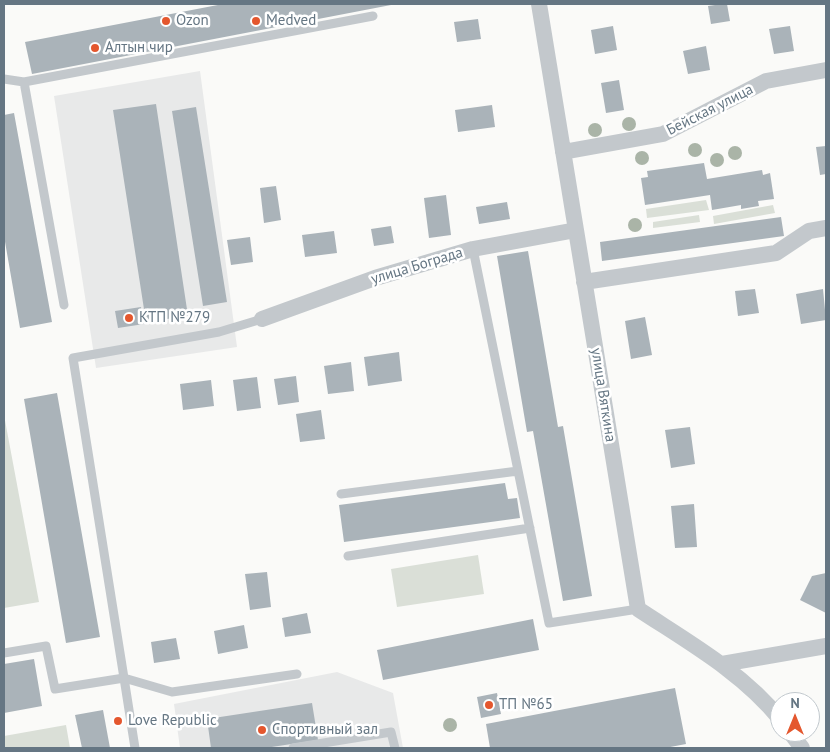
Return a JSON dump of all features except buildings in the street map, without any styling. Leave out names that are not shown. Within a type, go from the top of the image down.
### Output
[{"type":"street","name":"улица Вяткина","points":[[539,4],[638,609]]},
{"type":"street","name":"Бейская улица","points":[[563,152],[663,134],[766,81],[826,70]]},
{"type":"street","points":[[584,282],[776,254],[809,231],[826,228]]},
{"type":"street","name":"улица Бограда","points":[[262,319],[375,278],[473,249],[576,230]]},
{"type":"street","points":[[638,609],[722,664],[770,709]]},
{"type":"street","points":[[722,664],[826,646]]},
{"type":"lane","points":[[4,79],[24,82],[373,16]]},
{"type":"lane","points":[[24,82],[64,305]]},
{"type":"lane","points":[[473,249],[549,623],[638,609]]},
{"type":"lane","points":[[135,748],[73,358],[219,332],[262,319]]},
{"type":"lane","points":[[341,494],[518,471]]},
{"type":"lane","points":[[348,556],[530,528]]},
{"type":"lane","points":[[4,653],[46,646],[54,690],[124,678],[172,692],[297,674]]},
{"type":"lane","points":[[293,748],[392,732],[395,748]]},
{"type":"shaded area","points":[[200,71],[237,347],[96,368],[54,96]]},
{"type":"shaded area","points":[[706,200],[709,210],[647,218],[646,209]]},
{"type":"shaded area","points":[[773,205],[775,213],[714,224],[713,216]]},
{"type":"shaded area","points":[[699,215],[700,222],[653,228],[653,222]]},
{"type":"shaded area","points":[[4,415],[39,602],[4,608]]},
{"type":"shaded area","points":[[478,555],[484,594],[397,607],[391,569]]},
{"type":"shaded area","points":[[337,672],[393,693],[403,748],[180,748],[174,704]]},
{"type":"shaded area","points":[[66,725],[70,748],[4,748],[4,736]]},
{"type":"place","name":"Ozon","points":[[166,21]]},
{"type":"place","name":"Medved","points":[[256,21]]},
{"type":"place","name":"Алтын чир","points":[[95,48]]},
{"type":"place","name":"КТП №279","points":[[129,318]]},
{"type":"place","name":"ТП №65","points":[[489,705]]},
{"type":"place","name":"Love Republic","points":[[118,721]]},
{"type":"place","name":"Спортивный зал","points":[[262,730]]}]
